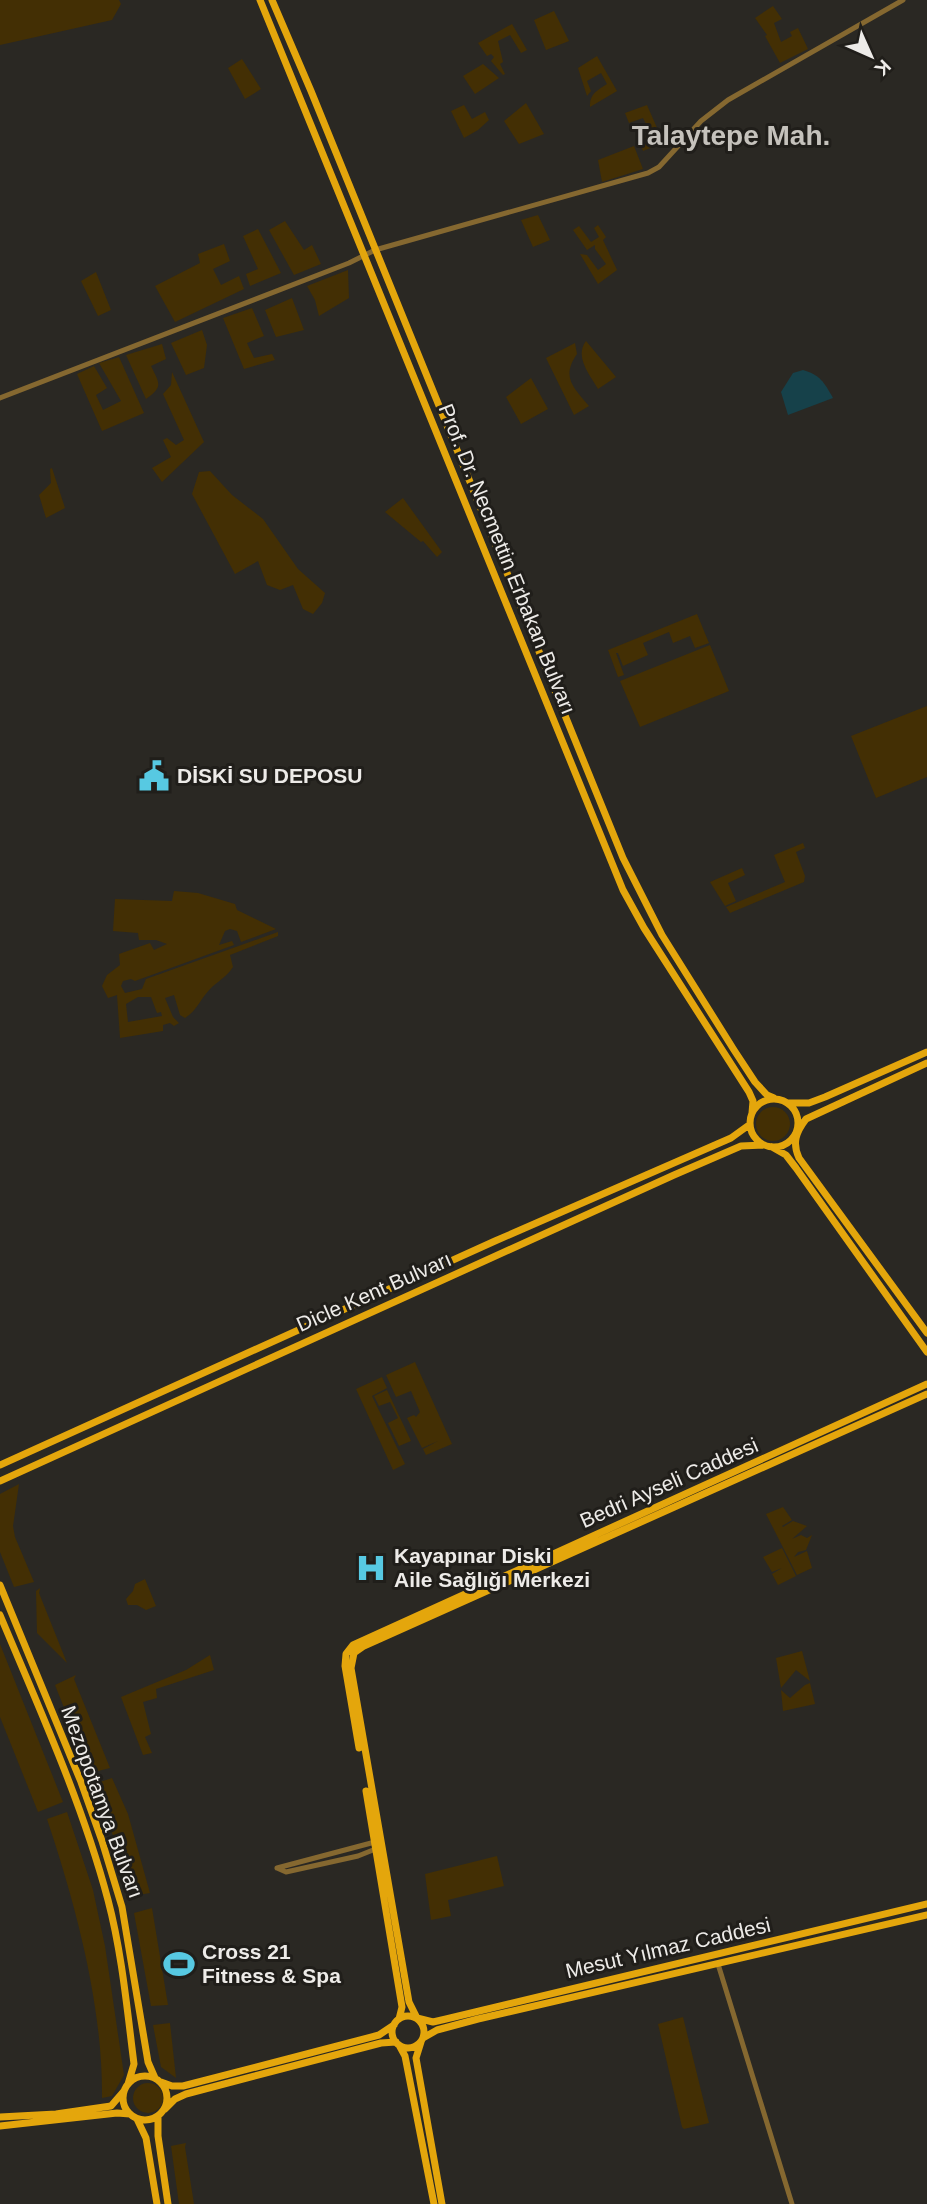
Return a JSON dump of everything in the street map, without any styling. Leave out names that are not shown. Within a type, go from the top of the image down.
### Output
[{"type":"main road","name":"Prof. Dr. Necmettin Erbakan Bulvarı","points":[[260,0],[623,890],[644,928],[749,1092],[753,1101],[752,1113]]},
{"type":"main road","name":"Prof. Dr. Necmettin Erbakan Bulvarı","points":[[272,0],[622,858],[662,935],[734,1051],[755,1082],[774,1098]]},
{"type":"main road","points":[[927,1052],[825,1097],[800,1104],[774,1098],[761,1102],[752,1113],[749,1125],[754,1137],[786,1155],[816,1193],[927,1352]]},
{"type":"main road","points":[[768,1146],[787,1143],[806,1119],[927,1063]]},
{"type":"main road","points":[[788,1102],[797,1115],[795,1143],[799,1158],[927,1333]]},
{"type":"main road","name":"Dicle Kent Bulvarı","points":[[0,1465],[495,1241],[731,1138],[749,1125]]},
{"type":"main road","name":"Dicle Kent Bulvarı","points":[[0,1481],[674,1175],[741,1146],[768,1146]]},
{"type":"main road","name":"Bedri Ayseli Caddesi","points":[[417,2018],[409,2003],[378,1845],[345,1665],[349,1648],[361,1640],[478,1590],[927,1384]]},
{"type":"main road","name":"Bedri Ayseli Caddesi","points":[[397,2022],[402,2007],[351,1668],[354,1653],[359,1648],[927,1394]]},
{"type":"main road","name":"Mezopotamya Bulvarı","points":[[0,1585],[81,1782],[102,1841],[122,1907],[148,2062],[158,2080]]},
{"type":"main road","name":"Mezopotamya Bulvarı","points":[[0,1615],[77,1804],[105,1890],[115,1931],[134,2064],[127,2088]]},
{"type":"main road","name":"Mesut Yılmaz Caddesi","points":[[417,2018],[433,2022],[927,1904]]},
{"type":"main road","name":"Mesut Yılmaz Caddesi","points":[[422,2040],[437,2030],[478,2019],[927,1915]]},
{"type":"main road","points":[[0,2118],[111,2106],[141,2077],[176,2086],[204,2081],[379,2035],[406,2016],[417,2018],[424,2029],[416,2058],[442,2204]]},
{"type":"main road","points":[[397,2022],[393,2033],[405,2056],[434,2204]]},
{"type":"main road","points":[[0,2126],[117,2113],[148,2120],[158,2116],[175,2099],[186,2094],[381,2043],[398,2043],[413,2047],[422,2040]]},
{"type":"main road","points":[[158,2080],[167,2095],[165,2109]]},
{"type":"main road","points":[[127,2088],[124,2103],[146,2138],[157,2204]]},
{"type":"main road","points":[[158,2116],[158,2136],[168,2204]]},
{"type":"street","points":[[0,398],[349,263],[375,250],[648,173],[659,167],[701,121],[728,100],[903,0]]},
{"type":"street","points":[[378,1845],[358,1856],[286,1872],[277,1868],[378,1845]]},
{"type":"street","points":[[718,1964],[792,2204]]},
{"type":"shaded area","points":[[0,0],[119,0],[121,4],[112,20],[0,45]]},
{"type":"shaded area","points":[[773,6],[782,19],[774,23],[781,42],[792,36],[790,32],[798,28],[808,49],[780,63],[765,36],[767,35],[755,18]]},
{"type":"shaded area","points":[[554,11],[569,41],[546,50],[534,20]]},
{"type":"shaded area","points":[[512,24],[527,50],[521,53],[510,35],[498,41],[503,62],[500,64],[505,74],[503,75],[491,61],[494,57],[491,54],[487,56],[478,43]]},
{"type":"shaded area","points":[[597,56],[617,91],[590,107],[597,90],[607,84],[601,73],[587,81],[591,91],[587,96],[578,68]]},
{"type":"shaded area","points":[[242,59],[261,89],[245,99],[228,68]]},
{"type":"shaded area","points":[[483,64],[499,78],[475,94],[463,76]]},
{"type":"shaded area","points":[[526,103],[544,134],[519,144],[504,121]]},
{"type":"shaded area","points":[[464,105],[472,119],[485,112],[489,120],[464,138],[451,111]]},
{"type":"shaded area","points":[[647,105],[661,137],[656,140],[658,145],[643,151],[639,140],[651,134],[643,118],[629,123],[625,113]]},
{"type":"shaded area","points":[[634,146],[643,169],[602,182],[598,160]]},
{"type":"shaded area","points":[[538,215],[550,240],[533,247],[521,220]]},
{"type":"shaded area","points":[[285,221],[304,250],[312,245],[321,264],[294,275],[269,230]]},
{"type":"shaded area","points":[[598,225],[606,237],[603,240],[617,270],[598,284],[580,254],[587,255],[598,270],[606,264],[595,245],[587,250],[573,230],[579,226],[591,242],[599,237],[594,228]]},
{"type":"shaded area","points":[[258,229],[281,273],[250,286],[246,274],[258,269],[243,236]]},
{"type":"shaded area","points":[[224,244],[230,261],[213,269],[221,285],[239,276],[244,289],[175,322],[155,286],[200,263],[198,254]]},
{"type":"shaded area","points":[[348,270],[349,298],[319,316],[315,300],[307,286]]},
{"type":"shaded area","points":[[96,272],[111,310],[98,316],[81,281]]},
{"type":"shaded area","points":[[292,298],[304,330],[276,337],[265,310]]},
{"type":"shaded area","points":[[252,308],[264,336],[247,343],[254,358],[272,354],[275,360],[244,369],[223,318]]},
{"type":"shaded area","points":[[202,330],[207,345],[204,368],[186,375],[171,343]]},
{"type":"shaded area","points":[[586,341],[616,377],[598,389],[582,360]]},
{"type":"shaded area","points":[[575,343],[577,354],[570,369],[571,382],[589,406],[574,415],[546,358]]},
{"type":"shaded area","points":[[162,344],[166,359],[151,366],[158,385],[146,399],[126,355]]},
{"type":"shaded area","points":[[119,357],[144,413],[102,431],[77,374],[94,366],[107,388],[96,395],[103,410],[121,401],[99,363]]},
{"type":"shaded area","points":[[172,372],[204,442],[162,482],[152,468],[171,457],[163,440],[167,438],[176,445],[184,440],[163,394],[171,385]]},
{"type":"shaded area","points":[[531,378],[548,409],[521,424],[506,397]]},
{"type":"shaded area","points":[[52,468],[65,508],[46,518],[39,495],[51,483]]},
{"type":"shaded area","points":[[210,471],[232,495],[263,519],[298,569],[325,593],[322,603],[313,614],[303,609],[293,585],[280,590],[267,585],[258,561],[235,574],[192,494],[199,472]]},
{"type":"shaded area","points":[[403,498],[442,552],[437,557],[423,541],[385,512]]},
{"type":"shaded area","points":[[697,614],[709,643],[695,648],[690,636],[673,643],[669,632],[643,643],[648,655],[623,666],[616,653],[624,675],[618,677],[608,650]]},
{"type":"shaded area","points":[[710,645],[729,691],[640,727],[620,681]]},
{"type":"shaded area","points":[[927,706],[927,777],[876,798],[851,736]]},
{"type":"shaded area","points":[[803,843],[805,848],[796,852],[805,876],[804,882],[730,913],[726,907],[785,882],[774,855]]},
{"type":"shaded area","points":[[742,868],[745,875],[728,883],[736,901],[725,906],[710,882]]},
{"type":"shaded area","points":[[174,891],[198,893],[235,904],[237,910],[276,929],[241,942],[237,931],[225,931],[219,945],[232,941],[234,945],[135,981],[123,981],[121,986],[125,993],[142,989],[146,979],[278,932],[278,936],[230,955],[233,967],[185,1018],[180,1015],[174,995],[165,998],[173,1017],[179,1023],[174,1026],[170,1023],[163,1025],[163,1031],[120,1038],[117,995],[108,998],[102,986],[107,975],[120,965],[119,954],[150,943],[154,950],[167,944],[156,940],[139,940],[138,933],[113,931],[115,899],[172,901]],"holes":[[[138,997],[151,997],[157,1013],[161,1012],[162,1016],[128,1022],[126,1004]]]},
{"type":"shaded area","points":[[773,1107],[785,1112],[790,1124],[785,1136],[773,1141],[761,1136],[756,1124],[761,1112]]},
{"type":"shaded area","points":[[415,1362],[452,1444],[426,1455],[423,1449],[438,1441],[422,1448],[407,1418],[414,1415],[416,1417],[420,1412],[411,1391],[396,1397],[386,1375]]},
{"type":"shaded area","points":[[382,1377],[387,1388],[372,1396],[405,1464],[393,1470],[356,1389]]},
{"type":"shaded area","points":[[387,1390],[411,1441],[399,1446],[388,1423],[398,1418],[390,1402],[379,1406],[374,1396]]},
{"type":"shaded area","points":[[19,1484],[13,1526],[34,1582],[14,1587],[0,1552],[0,1494]]},
{"type":"shaded area","points":[[783,1507],[792,1520],[783,1527],[793,1521],[807,1526],[792,1539],[801,1535],[807,1538],[812,1535],[806,1550],[798,1552],[794,1557],[807,1551],[812,1568],[797,1575],[766,1514]]},
{"type":"shaded area","points":[[782,1548],[796,1576],[778,1585],[772,1574],[782,1568],[772,1572],[763,1557]]},
{"type":"shaded area","points":[[145,1579],[156,1606],[146,1610],[137,1605],[128,1605],[126,1599],[135,1584]]},
{"type":"shaded area","points":[[40,1588],[39,1593],[67,1663],[37,1633],[36,1591]]},
{"type":"shaded area","points":[[0,1644],[63,1802],[38,1812],[0,1717]]},
{"type":"shaded area","points":[[802,1651],[810,1681],[796,1670],[781,1688],[776,1658]]},
{"type":"shaded area","points":[[210,1655],[214,1670],[156,1689],[157,1698],[143,1702],[151,1734],[145,1737],[152,1753],[143,1755],[121,1697],[186,1670]]},
{"type":"shaded area","points":[[76,1675],[74,1679],[110,1768],[90,1773],[55,1685]]},
{"type":"shaded area","points":[[810,1683],[815,1704],[783,1711],[781,1690],[790,1698]]},
{"type":"shaded area","points":[[112,1778],[128,1814],[150,1893],[132,1896],[94,1784]]},
{"type":"shaded area","points":[[67,1812],[93,1890],[105,1946],[124,2075],[112,2096],[102,2098],[93,1992],[68,1886],[47,1819]]},
{"type":"shaded area","points":[[497,1856],[504,1886],[448,1900],[451,1916],[431,1920],[425,1874]]},
{"type":"shaded area","points":[[152,1908],[168,2005],[151,2006],[134,1913]]},
{"type":"shaded area","points":[[683,2017],[709,2123],[684,2129],[658,2024]]},
{"type":"shaded area","points":[[170,2023],[176,2078],[161,2067],[153,2025]]},
{"type":"shaded area","points":[[148,2083],[159,2087],[163,2098],[159,2109],[148,2113],[137,2109],[133,2098],[137,2087]]},
{"type":"shaded area","points":[[186,2143],[194,2204],[179,2204],[171,2146]]},
{"type":"water","points":[[803,370],[821,380],[833,398],[788,415],[781,392],[793,373]]},
{"type":"place","name":"DİSKİ SU DEPOSU","points":[[154,776]]},
{"type":"place","name":"Kayapınar Diski Aile Sağlığı Merkezi","points":[[371,1568]]},
{"type":"place","name":"Cross 21 Fitness & Spa","points":[[179,1964]]},
{"type":"district","name":"Talaytepe Mah.","points":[[731,135]]}]
